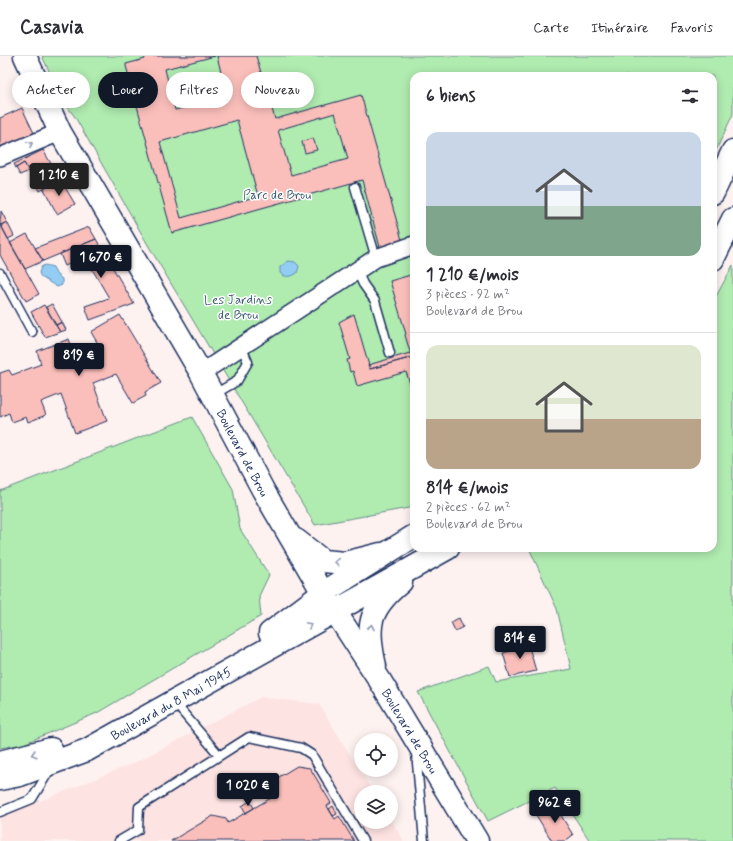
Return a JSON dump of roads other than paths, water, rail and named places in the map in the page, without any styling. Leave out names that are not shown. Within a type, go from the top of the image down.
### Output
[{"type":"main road","name":"Boulevard de Brou","points":[[25,56],[60,132],[201,373],[286,530],[477,841]]},
{"type":"main road","points":[[717,185],[733,151]]},
{"type":"main road","points":[[717,252],[733,219]]},
{"type":"main road","points":[[286,530],[323,561],[345,563],[364,560],[388,552]]},
{"type":"main road","points":[[329,602],[388,552],[410,538]]},
{"type":"main road","points":[[378,679],[370,644],[369,629],[375,611],[390,591],[425,562],[441,552]]},
{"type":"main road","points":[[329,602],[425,562]]},
{"type":"main road","name":"Boulevard du 8 Mai 1945","points":[[0,780],[20,775],[87,750],[174,702],[329,602]]},
{"type":"main road","name":"Boulevard du 8 Mai 1945","points":[[0,762],[14,760],[73,742],[126,718],[280,627],[329,602]]},
{"type":"street","points":[[0,157],[60,132]]},
{"type":"street","points":[[201,373],[242,348],[376,258],[410,246]]},
{"type":"lane","points":[[355,187],[376,258]]},
{"type":"lane","points":[[357,271],[362,284],[375,300],[390,353]]},
{"type":"lane","points":[[0,273],[32,332]]},
{"type":"lane","points":[[213,395],[237,381],[248,362],[242,348]]},
{"type":"lane","points":[[174,702],[219,755]]},
{"type":"lane","points":[[120,841],[138,830],[139,807],[249,737],[301,748],[312,755],[363,841]]},
{"type":"lane","points":[[416,740],[424,841]]},
{"type":"lane","points":[[2,812],[32,799],[55,762]]},
{"type":"water","points":[[288,261],[295,262],[299,266],[297,273],[284,276],[280,273],[280,267]]},
{"type":"water","points":[[45,265],[53,267],[56,274],[62,279],[62,285],[57,287],[41,277],[39,273],[41,267]]},
{"type":"park label","name":"Parc de Brou","points":[[277,194]]},
{"type":"park label","name":"Les Jardins de Brou","points":[[238,306]]}]
